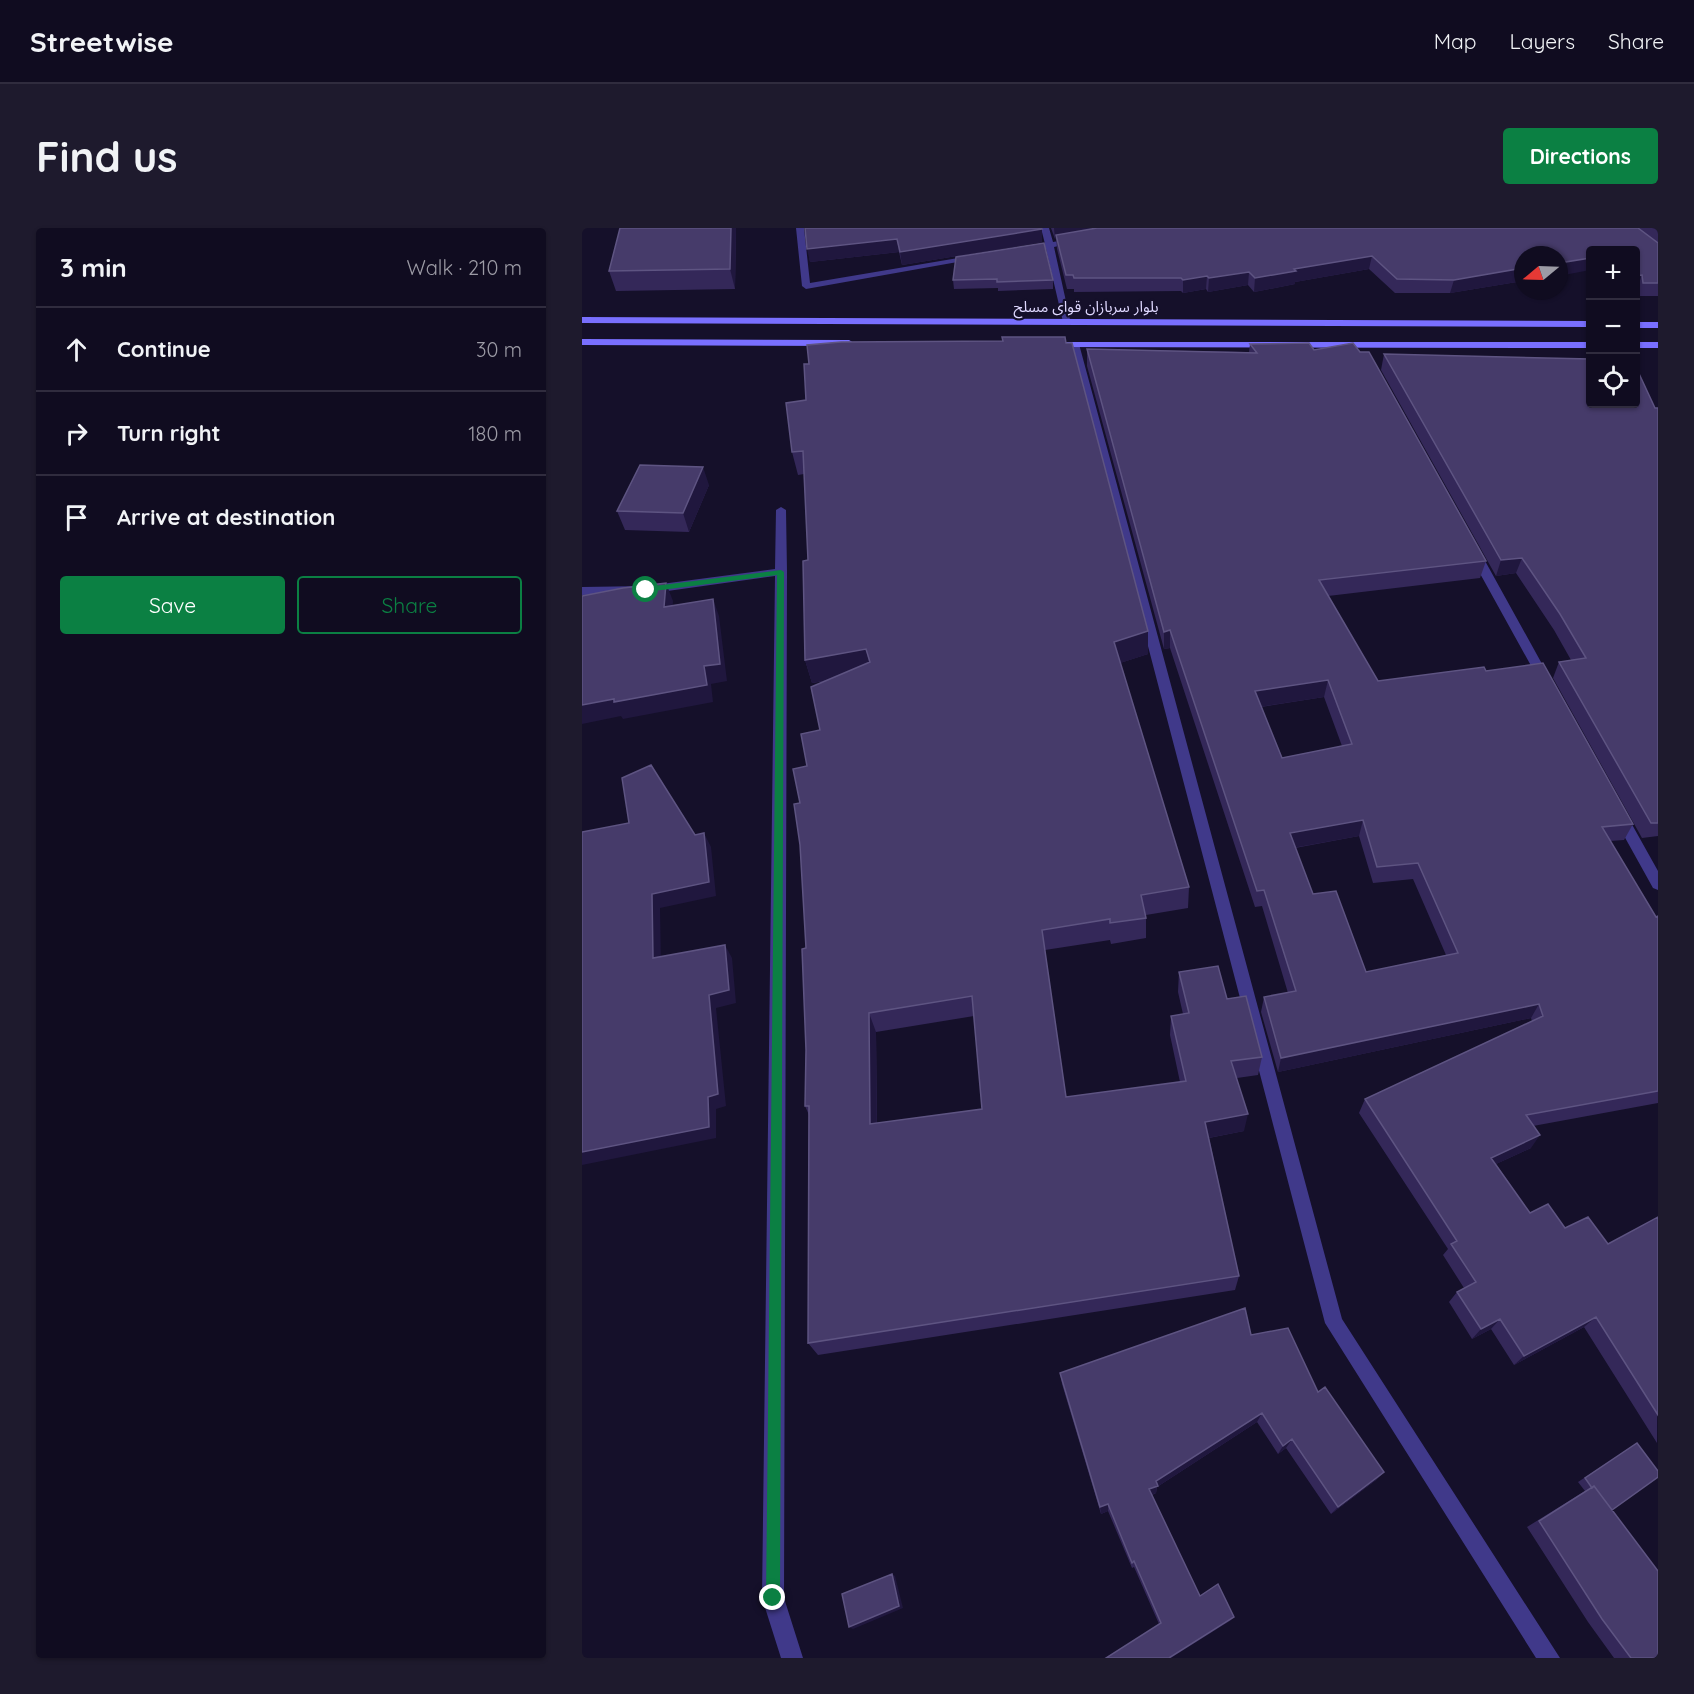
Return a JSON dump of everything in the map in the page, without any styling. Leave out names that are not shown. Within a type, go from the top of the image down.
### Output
[{"type":"main road","name":"بلوار سربازان قوای مسلح","points":[[582,320],[1586,324]]},
{"type":"main road","points":[[1640,325],[1658,325]]},
{"type":"main road","points":[[582,342],[858,343]]},
{"type":"main road","points":[[1038,344],[1362,349],[1586,345]]},
{"type":"main road","points":[[1640,345],[1658,345]]},
{"type":"street","points":[[800,228],[806,286],[990,255]]},
{"type":"street","points":[[1045,228],[1068,322]]},
{"type":"street","points":[[1013,252],[1083,240]]},
{"type":"street","points":[[1074,344],[1334,1323],[1549,1658]]},
{"type":"street","points":[[781,510],[773,1598],[792,1658]]},
{"type":"street","points":[[1468,541],[1555,697]]},
{"type":"street","points":[[582,591],[646,590],[781,572]]},
{"type":"street","points":[[1612,801],[1658,884]]},
{"type":"building","points":[[620,228],[731,228],[730,269],[609,271]]},
{"type":"building","points":[[805,228],[1042,229],[900,252],[897,239],[807,249]]},
{"type":"building","points":[[1097,228],[1638,228],[1658,243],[1658,283],[1643,283],[1642,275],[1640,275],[1640,246],[1586,246],[1586,259],[1568,262],[1568,246],[1514,246],[1514,270],[1454,280],[1397,279],[1372,256],[1255,278],[1249,272],[1183,280],[1181,278],[1074,278],[1073,275],[1066,275],[1056,235]]},
{"type":"building","points":[[1044,243],[1053,280],[997,282],[997,279],[953,280],[956,257]]},
{"type":"building","points":[[1002,337],[1065,337],[1066,343],[1072,343],[1148,631],[1114,642],[1189,887],[1141,895],[1146,918],[1110,923],[1110,919],[1042,930],[1066,1097],[1186,1081],[1171,1016],[1189,1013],[1179,972],[1218,966],[1227,999],[1246,996],[1262,1057],[1231,1061],[1248,1114],[1205,1122],[1239,1276],[808,1343],[809,1106],[805,1106],[806,1050],[802,949],[806,948],[800,845],[794,804],[800,803],[793,769],[807,766],[801,734],[820,730],[811,687],[870,662],[866,649],[805,660],[803,561],[808,560],[803,451],[792,452],[786,403],[806,400],[804,364],[809,364],[807,345],[841,342],[1003,341]],"holes":[[[972,996],[982,1109],[870,1124],[869,1013]]]},
{"type":"building","points":[[1309,343],[1314,350],[1353,343],[1360,352],[1369,352],[1486,561],[1319,580],[1378,681],[1484,667],[1486,671],[1543,663],[1633,824],[1602,827],[1656,917],[1658,916],[1658,1091],[1526,1115],[1540,1135],[1491,1158],[1530,1213],[1548,1204],[1565,1228],[1588,1217],[1608,1244],[1658,1217],[1658,1415],[1596,1317],[1524,1356],[1500,1319],[1481,1329],[1457,1292],[1476,1282],[1451,1244],[1457,1241],[1365,1099],[1543,1016],[1539,1004],[1281,1058],[1264,997],[1296,991],[1264,890],[1257,891],[1170,630],[1164,632],[1087,349],[1257,353],[1250,344]],"holes":[[[1328,680],[1352,744],[1282,758],[1255,691]],[[1363,820],[1377,867],[1418,863],[1458,953],[1366,972],[1336,891],[1313,894],[1290,833]]]},
{"type":"building","points":[[1384,354],[1586,359],[1586,408],[1640,408],[1640,376],[1655,408],[1658,408],[1658,823],[1651,823],[1559,662],[1586,658],[1560,614],[1522,558],[1501,560]]},
{"type":"building","points":[[640,465],[703,467],[683,513],[617,511]]},
{"type":"building","points":[[666,583],[664,607],[713,599],[720,664],[704,666],[707,685],[614,702],[614,699],[582,705],[582,596]]},
{"type":"building","points":[[651,765],[695,835],[704,833],[709,882],[652,894],[653,958],[725,945],[729,990],[709,995],[718,1094],[708,1097],[709,1127],[582,1152],[582,832],[629,823],[622,778]]},
{"type":"building","points":[[1245,1308],[1251,1335],[1288,1328],[1318,1392],[1325,1387],[1384,1472],[1338,1507],[1292,1439],[1283,1446],[1262,1413],[1156,1481],[1158,1486],[1149,1489],[1200,1596],[1218,1584],[1234,1617],[1169,1658],[1106,1658],[1161,1623],[1134,1561],[1132,1563],[1108,1504],[1100,1507],[1060,1373]]},
{"type":"building","points":[[1637,1443],[1658,1471],[1658,1477],[1612,1510],[1585,1478]]},
{"type":"building","points":[[1594,1486],[1658,1571],[1658,1658],[1631,1658],[1602,1619],[1539,1521]]},
{"type":"building","points":[[892,1574],[899,1606],[849,1627],[842,1594]]},
{"type":"route","points":[[646,590],[781,572],[773,1598]]}]
